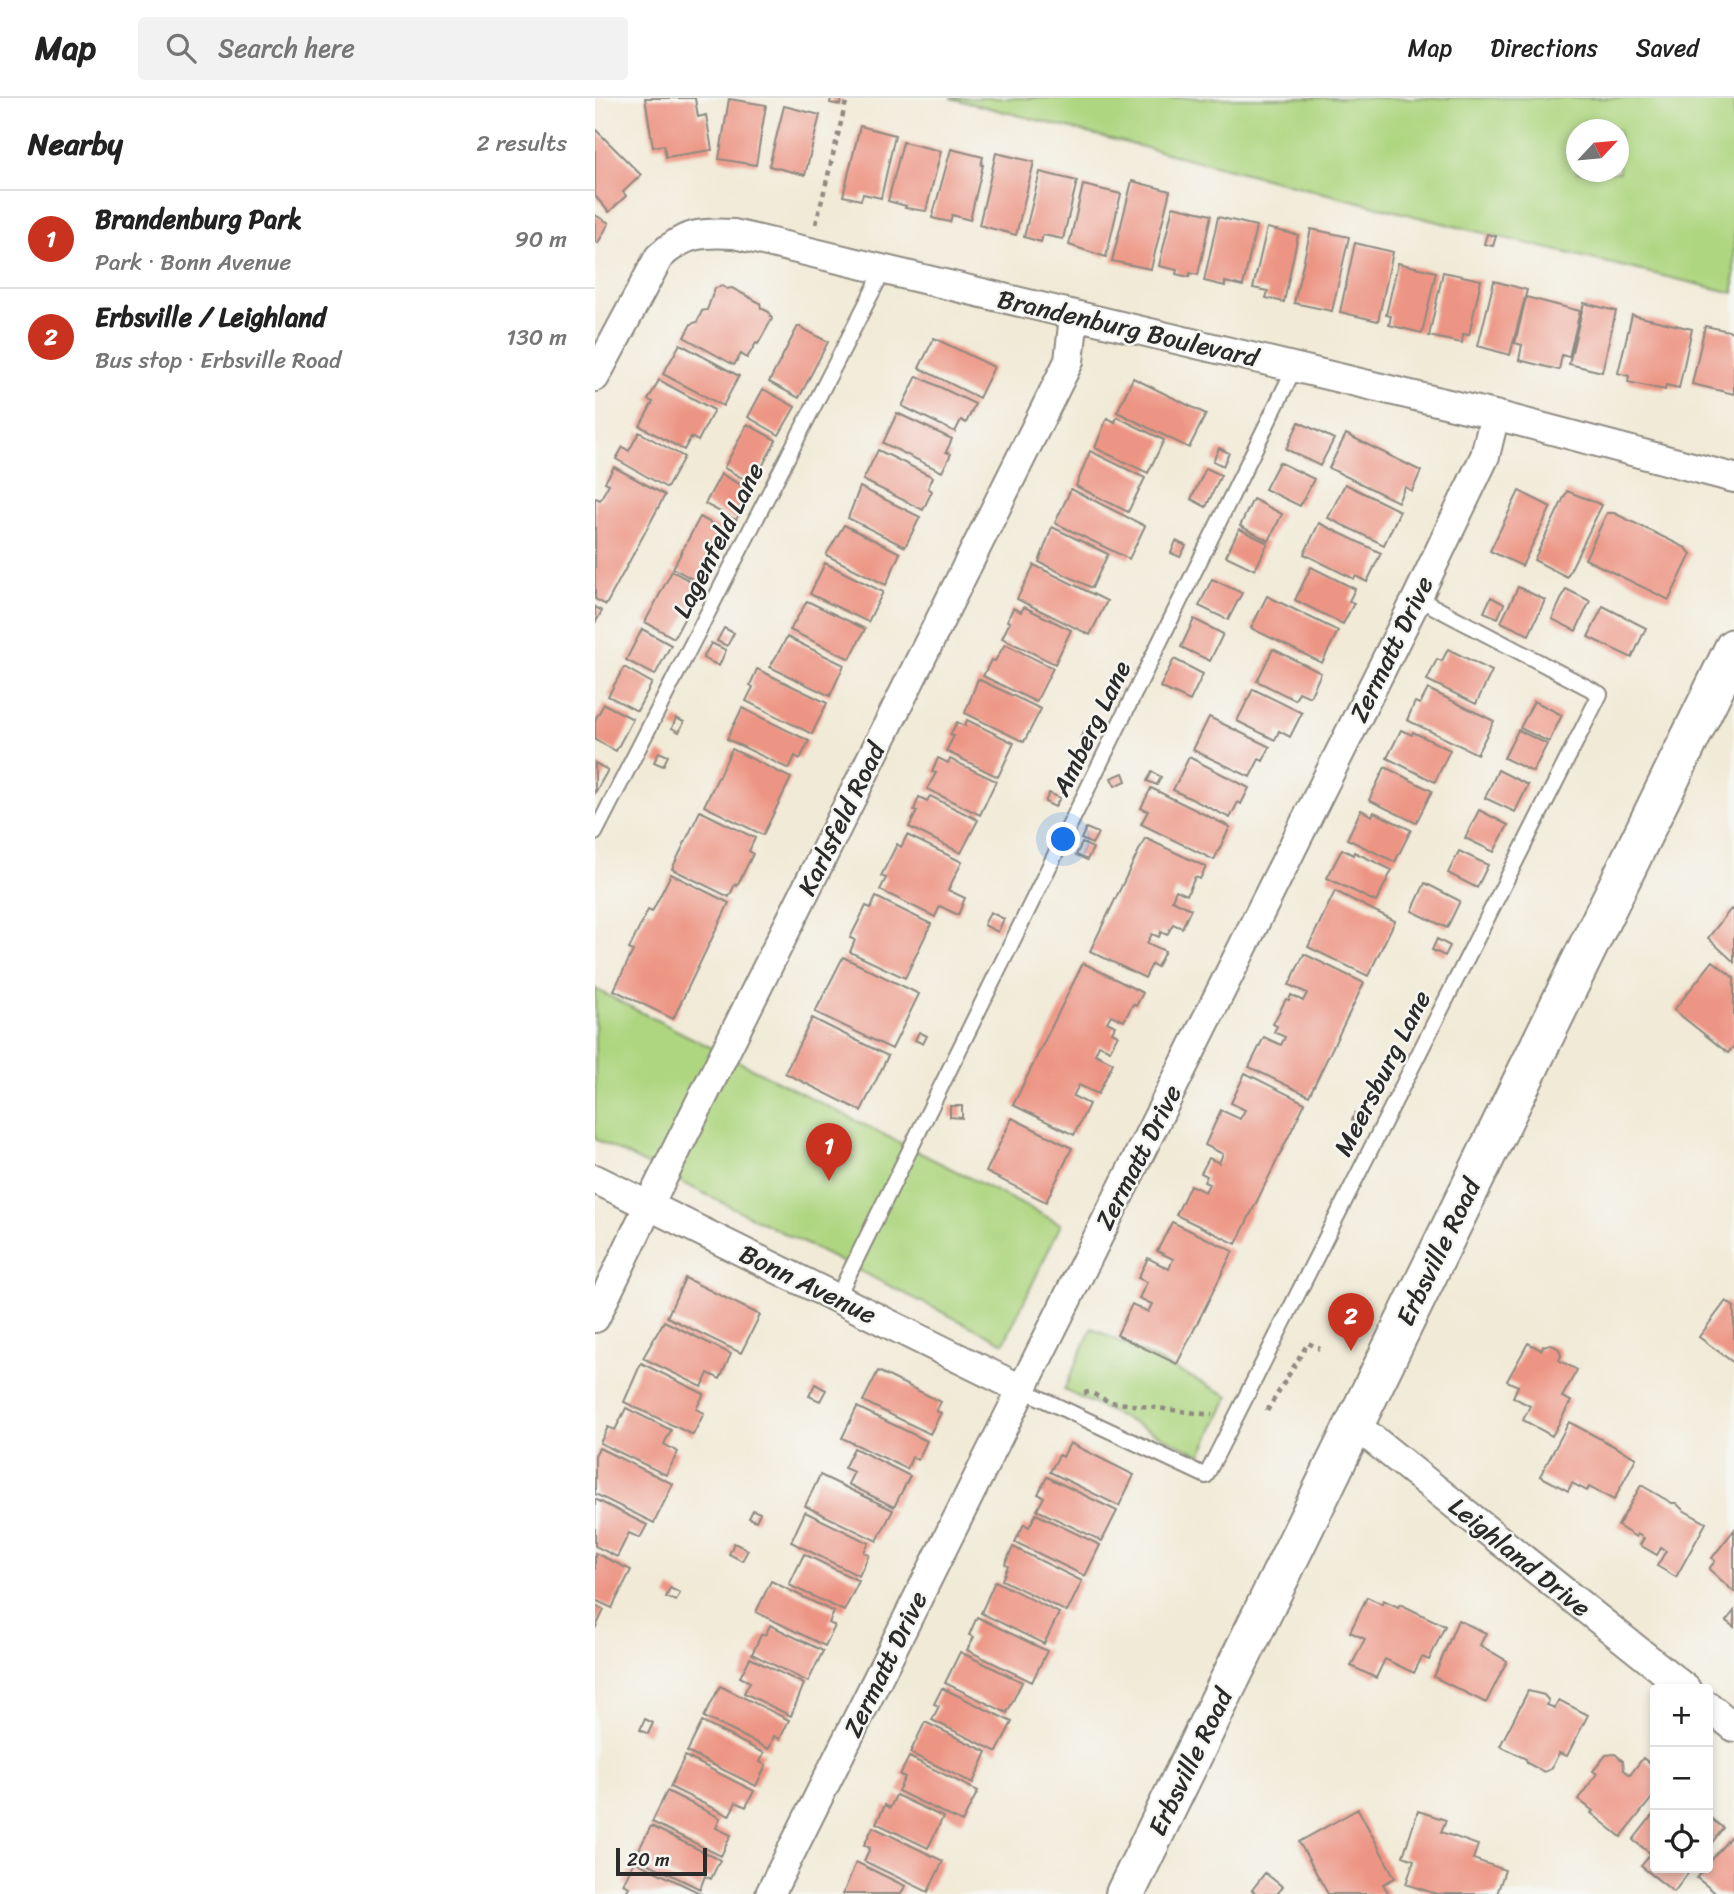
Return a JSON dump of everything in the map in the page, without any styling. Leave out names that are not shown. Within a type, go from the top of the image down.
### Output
[{"type":"main road","name":"Erbsville Road","points":[[1125,1894],[1734,648]]},
{"type":"street","name":"Brandenburg Boulevard","points":[[595,377],[659,257],[673,243],[703,232],[734,233],[1495,415],[1734,478]]},
{"type":"street","name":"Karlsfeld Road","points":[[595,1318],[1069,361],[1074,316]]},
{"type":"street","name":"Zermatt Drive","points":[[770,1894],[1417,598],[1485,456],[1495,415]]},
{"type":"street","name":"Bonn Avenue","points":[[595,1179],[1021,1389]]},
{"type":"street","name":"Leighland Drive","points":[[1354,1424],[1680,1684]]},
{"type":"street","points":[[1713,1710],[1734,1727]]},
{"type":"lane","name":"Lagenfeld Lane","points":[[595,833],[884,269]]},
{"type":"lane","name":"Amberg Lane","points":[[837,1298],[1295,367]]},
{"type":"lane","name":"Meersburg Lane","points":[[1021,1389],[1206,1476],[1600,694],[1417,598]]},
{"type":"path","points":[[809,252],[847,98]]},
{"type":"path","points":[[1050,1403],[1089,1392],[1110,1402],[1209,1415],[1235,1422],[1253,1434],[1308,1343],[1320,1349]]},
{"type":"green space","points":[[950,98],[1734,98],[1734,293],[1450,225]]},
{"type":"green space","points":[[595,989],[1061,1224],[1004,1343],[595,1139]]},
{"type":"green space","points":[[1092,1328],[1229,1396],[1201,1455],[1064,1390]]},
{"type":"building","points":[[645,98],[695,98],[698,117],[706,115],[712,150],[666,157],[664,145],[653,147]]},
{"type":"building","points":[[831,98],[842,98],[840,105],[830,103]]},
{"type":"building","points":[[729,99],[766,105],[756,165],[719,159]]},
{"type":"building","points":[[784,106],[820,115],[805,175],[769,166]]},
{"type":"building","points":[[860,126],[895,135],[881,198],[863,194],[861,200],[843,196]]},
{"type":"building","points":[[595,129],[641,175],[623,192],[626,196],[609,212],[595,196]]},
{"type":"building","points":[[903,142],[941,151],[926,211],[905,208],[906,206],[888,201]]},
{"type":"building","points":[[951,149],[983,157],[970,220],[952,215],[950,222],[932,218]]},
{"type":"building","points":[[996,153],[1034,162],[1016,235],[979,225]]},
{"type":"building","points":[[1040,172],[1077,181],[1063,239],[1043,235],[1041,242],[1024,237]]},
{"type":"building","points":[[1132,181],[1170,191],[1151,269],[1112,261]]},
{"type":"building","points":[[1083,185],[1121,194],[1106,257],[1069,245]]},
{"type":"building","points":[[1173,206],[1211,215],[1198,275],[1190,273],[1189,277],[1176,274],[1177,270],[1159,266]]},
{"type":"building","points":[[595,215],[609,223],[598,243],[595,241]]},
{"type":"building","points":[[1218,217],[1256,226],[1243,286],[1225,282],[1225,286],[1204,281]]},
{"type":"building","points":[[1267,228],[1298,235],[1284,302],[1266,298],[1268,291],[1253,288]]},
{"type":"building","points":[[1311,229],[1349,237],[1332,311],[1294,303]]},
{"type":"building","points":[[1487,234],[1496,236],[1493,246],[1484,244]]},
{"type":"building","points":[[1355,243],[1393,252],[1378,321],[1340,312]]},
{"type":"building","points":[[1398,263],[1436,272],[1422,333],[1389,325],[1391,316],[1386,315]]},
{"type":"building","points":[[1443,272],[1481,280],[1469,335],[1463,334],[1462,343],[1429,336]]},
{"type":"building","points":[[1494,281],[1527,290],[1510,355],[1478,346]]},
{"type":"building","points":[[715,288],[732,288],[760,303],[761,308],[769,312],[772,319],[747,358],[741,354],[734,365],[684,337],[691,324],[697,322],[702,311],[707,310]]},
{"type":"building","points":[[1526,297],[1580,311],[1569,357],[1562,355],[1559,370],[1519,360],[1522,345],[1515,343]]},
{"type":"building","points":[[1584,303],[1616,311],[1602,372],[1569,364]]},
{"type":"building","points":[[1632,315],[1692,329],[1679,388],[1666,385],[1665,390],[1628,382],[1629,376],[1618,373]]},
{"type":"building","points":[[798,326],[828,342],[799,398],[769,382]]},
{"type":"building","points":[[1705,326],[1734,332],[1734,394],[1692,384]]},
{"type":"building","points":[[934,338],[994,367],[979,398],[919,368]]},
{"type":"building","points":[[680,344],[739,376],[723,406],[663,374]]},
{"type":"building","points":[[917,376],[975,404],[966,423],[961,420],[955,432],[902,406]]},
{"type":"building","points":[[1133,378],[1206,414],[1189,448],[1117,412]]},
{"type":"building","points":[[659,380],[714,410],[698,441],[691,437],[684,450],[640,426],[653,402],[648,400]]},
{"type":"building","points":[[763,389],[795,407],[779,435],[748,417]]},
{"type":"building","points":[[897,413],[952,439],[946,452],[951,454],[942,472],[883,443]]},
{"type":"building","points":[[1117,417],[1164,440],[1148,473],[1095,448],[1107,418],[1115,422]]},
{"type":"building","points":[[1299,422],[1334,439],[1320,466],[1286,449]]},
{"type":"building","points":[[747,424],[776,440],[753,484],[724,468]]},
{"type":"building","points":[[639,432],[684,457],[667,488],[616,459],[623,447],[629,451]]},
{"type":"building","points":[[1346,434],[1421,471],[1412,491],[1405,487],[1398,502],[1329,468]]},
{"type":"building","points":[[1219,448],[1229,453],[1223,466],[1213,461]]},
{"type":"building","points":[[878,450],[933,477],[928,488],[932,491],[923,510],[863,480]]},
{"type":"building","points":[[1090,451],[1145,478],[1128,512],[1076,486]]},
{"type":"building","points":[[1279,462],[1314,479],[1300,506],[1265,489]]},
{"type":"building","points":[[614,467],[665,495],[606,605],[595,599],[595,500],[600,500],[609,484],[605,482]]},
{"type":"building","points":[[1206,468],[1221,475],[1206,507],[1191,499]]},
{"type":"building","points":[[721,474],[752,491],[736,520],[705,504]]},
{"type":"building","points":[[1345,484],[1400,511],[1384,545],[1328,518]]},
{"type":"building","points":[[860,487],[920,517],[905,547],[848,518]]},
{"type":"building","points":[[1071,489],[1145,526],[1129,559],[1055,523]]},
{"type":"building","points":[[1519,491],[1551,507],[1522,566],[1490,551]]},
{"type":"building","points":[[1567,491],[1602,505],[1567,577],[1534,560]]},
{"type":"building","points":[[1253,499],[1282,514],[1269,541],[1240,526]]},
{"type":"building","points":[[1607,513],[1614,513],[1686,548],[1691,554],[1669,600],[1585,559]]},
{"type":"building","points":[[700,517],[729,533],[701,584],[673,568]]},
{"type":"building","points":[[1319,523],[1381,553],[1367,582],[1356,576],[1354,579],[1304,554]]},
{"type":"building","points":[[844,525],[900,553],[886,585],[826,555]]},
{"type":"building","points":[[1052,527],[1108,554],[1092,588],[1039,562]]},
{"type":"building","points":[[1239,529],[1268,543],[1255,570],[1226,556]]},
{"type":"building","points":[[1176,541],[1186,546],[1180,557],[1171,553]]},
{"type":"building","points":[[825,563],[883,592],[868,622],[810,594]]},
{"type":"building","points":[[1034,565],[1107,601],[1090,635],[1017,599]]},
{"type":"building","points":[[1311,567],[1355,589],[1349,601],[1354,603],[1343,624],[1295,600]]},
{"type":"building","points":[[672,571],[701,587],[674,638],[645,622]]},
{"type":"building","points":[[1212,579],[1242,593],[1228,620],[1199,606]]},
{"type":"building","points":[[1518,587],[1545,600],[1529,635],[1501,622]]},
{"type":"building","points":[[1566,589],[1590,601],[1576,631],[1552,619]]},
{"type":"building","points":[[1267,596],[1338,631],[1322,663],[1251,628]]},
{"type":"building","points":[[1491,597],[1504,604],[1498,618],[1484,612]]},
{"type":"building","points":[[807,601],[865,629],[850,659],[790,630]]},
{"type":"building","points":[[1603,606],[1646,628],[1632,658],[1588,637]]},
{"type":"building","points":[[595,607],[602,611],[595,623]]},
{"type":"building","points":[[1024,607],[1071,630],[1055,664],[1002,638],[1013,608],[1021,612]]},
{"type":"building","points":[[1194,619],[1223,634],[1210,661],[1181,647]]},
{"type":"building","points":[[724,628],[734,633],[727,646],[717,641]]},
{"type":"building","points":[[642,629],[671,645],[655,675],[626,660]]},
{"type":"building","points":[[787,637],[844,665],[830,696],[770,667]]},
{"type":"building","points":[[711,643],[726,650],[719,666],[703,658]]},
{"type":"building","points":[[1005,644],[1053,668],[1036,702],[983,676],[991,660],[995,661]]},
{"type":"building","points":[[1273,649],[1321,673],[1310,697],[1299,692],[1295,700],[1257,681]]},
{"type":"building","points":[[1448,649],[1492,671],[1476,704],[1427,680],[1437,659],[1442,661]]},
{"type":"building","points":[[1174,659],[1203,674],[1190,701],[1160,687]]},
{"type":"building","points":[[624,667],[652,683],[637,711],[608,696]]},
{"type":"building","points":[[757,669],[827,703],[812,734],[746,701]]},
{"type":"building","points":[[978,679],[1041,709],[1024,742],[965,713]]},
{"type":"building","points":[[1253,689],[1302,713],[1290,737],[1279,731],[1275,740],[1237,721]]},
{"type":"building","points":[[1428,689],[1494,721],[1477,754],[1407,720],[1415,702],[1420,704]]},
{"type":"building","points":[[1534,701],[1562,715],[1549,742],[1520,728]]},
{"type":"building","points":[[604,704],[633,719],[616,751],[595,740],[595,720]]},
{"type":"building","points":[[742,708],[809,741],[800,759],[795,756],[789,769],[727,739]]},
{"type":"building","points":[[1209,717],[1270,747],[1263,761],[1259,759],[1250,777],[1193,750]]},
{"type":"building","points":[[676,718],[684,722],[679,732],[672,728]]},
{"type":"building","points":[[967,720],[1014,743],[998,777],[946,751],[954,736],[950,735],[957,722],[965,726]]},
{"type":"building","points":[[1085,730],[1093,734],[1089,743],[1080,739]]},
{"type":"building","points":[[1401,730],[1412,735],[1413,732],[1450,750],[1435,782],[1387,758]]},
{"type":"building","points":[[1518,730],[1547,744],[1533,772],[1504,758]]},
{"type":"building","points":[[732,749],[791,778],[763,835],[704,806]]},
{"type":"building","points":[[659,752],[668,756],[663,766],[654,762]]},
{"type":"building","points":[[1189,757],[1249,788],[1230,818],[1173,790]]},
{"type":"building","points":[[938,758],[948,763],[950,759],[996,781],[980,815],[927,789],[936,773],[932,772]]},
{"type":"building","points":[[595,763],[608,770],[595,793]]},
{"type":"building","points":[[1385,767],[1432,791],[1416,823],[1369,800]]},
{"type":"building","points":[[1498,770],[1528,785],[1515,812],[1485,798]]},
{"type":"building","points":[[1152,772],[1161,777],[1157,785],[1147,781]]},
{"type":"building","points":[[1123,773],[1126,781],[1115,786],[1111,778]]},
{"type":"building","points":[[1151,788],[1230,827],[1214,860],[1141,824],[1148,811],[1141,808]]},
{"type":"building","points":[[1049,793],[1060,798],[1055,807],[1045,802]]},
{"type":"building","points":[[930,796],[978,820],[961,853],[909,827],[917,811],[914,810],[919,797],[927,801]]},
{"type":"building","points":[[1361,810],[1372,816],[1374,812],[1411,830],[1395,862],[1347,839]]},
{"type":"building","points":[[1479,810],[1508,825],[1494,852],[1465,838]]},
{"type":"building","points":[[700,811],[755,838],[749,851],[753,854],[729,897],[672,869]]},
{"type":"building","points":[[1086,828],[1098,833],[1092,844],[1081,839]]},
{"type":"building","points":[[907,835],[962,862],[948,890],[965,898],[958,915],[940,906],[935,917],[880,890],[886,878],[881,876],[897,844],[901,847]]},
{"type":"building","points":[[1145,838],[1206,867],[1200,879],[1195,877],[1187,895],[1176,890],[1172,900],[1191,909],[1182,928],[1173,924],[1167,935],[1161,932],[1159,937],[1152,934],[1147,943],[1165,951],[1157,967],[1152,964],[1145,978],[1090,951]]},
{"type":"building","points":[[1082,843],[1093,848],[1087,860],[1076,855]]},
{"type":"building","points":[[1342,849],[1392,870],[1376,902],[1327,878]]},
{"type":"building","points":[[1459,851],[1488,865],[1477,888],[1448,873]]},
{"type":"building","points":[[671,874],[729,903],[673,1019],[614,990],[633,951],[629,949],[648,910],[652,912]]},
{"type":"building","points":[[1425,883],[1460,901],[1447,928],[1412,911]]},
{"type":"building","points":[[1335,891],[1395,921],[1368,976],[1308,947]]},
{"type":"building","points":[[876,897],[931,924],[905,978],[850,952],[855,940],[850,938],[866,906],[871,908]]},
{"type":"building","points":[[1731,909],[1734,912],[1734,962],[1708,938]]},
{"type":"building","points":[[990,912],[1004,919],[998,932],[984,925]]},
{"type":"building","points":[[1437,939],[1450,946],[1445,956],[1432,950]]},
{"type":"building","points":[[1304,954],[1364,983],[1309,1096],[1249,1067],[1264,1037],[1281,1045],[1285,1037],[1274,1032],[1277,1026],[1273,1024],[1286,999],[1289,1000],[1291,995],[1303,1001],[1307,993],[1289,985]]},
{"type":"building","points":[[843,957],[919,994],[892,1049],[815,1012]]},
{"type":"building","points":[[1713,961],[1734,978],[1734,1046],[1728,1053],[1674,1010]]},
{"type":"building","points":[[1083,963],[1143,993],[1124,1021],[1111,1015],[1107,1022],[1115,1026],[1112,1032],[1118,1035],[1110,1050],[1099,1045],[1095,1054],[1113,1063],[1098,1094],[1079,1085],[1073,1096],[1089,1104],[1074,1135],[1013,1105]]},
{"type":"building","points":[[812,1018],[888,1056],[861,1111],[785,1073]]},
{"type":"building","points":[[919,1032],[927,1036],[923,1044],[915,1040]]},
{"type":"building","points":[[1245,1073],[1305,1103],[1236,1244],[1176,1215],[1190,1185],[1205,1192],[1209,1184],[1204,1182],[1207,1176],[1201,1173],[1209,1158],[1219,1163],[1223,1154],[1205,1145],[1221,1110],[1240,1119],[1245,1110],[1231,1103]]},
{"type":"building","points":[[950,1106],[962,1106],[962,1118],[950,1117]]},
{"type":"building","points":[[1355,1113],[1366,1118],[1363,1126],[1352,1120]]},
{"type":"building","points":[[1012,1118],[1072,1148],[1046,1202],[986,1172]]},
{"type":"building","points":[[1172,1222],[1233,1251],[1177,1364],[1117,1335],[1132,1304],[1148,1312],[1152,1304],[1139,1298],[1147,1282],[1138,1278],[1148,1258],[1169,1269],[1173,1259],[1157,1251]]},
{"type":"building","points":[[685,1278],[760,1315],[741,1353],[667,1317]]},
{"type":"building","points":[[1726,1301],[1734,1307],[1734,1363],[1699,1337]]},
{"type":"building","points":[[664,1321],[731,1354],[720,1379],[708,1373],[702,1387],[643,1358]]},
{"type":"building","points":[[1528,1343],[1541,1350],[1543,1346],[1550,1344],[1559,1349],[1559,1360],[1577,1370],[1562,1397],[1571,1401],[1552,1436],[1523,1420],[1530,1406],[1513,1397],[1518,1386],[1507,1381]]},
{"type":"building","points":[[641,1363],[704,1394],[696,1409],[704,1413],[693,1435],[624,1402]]},
{"type":"building","points":[[878,1371],[941,1402],[936,1411],[941,1413],[930,1434],[863,1401]]},
{"type":"building","points":[[815,1384],[826,1390],[820,1401],[809,1396]]},
{"type":"building","points":[[857,1407],[927,1441],[918,1460],[912,1457],[907,1469],[842,1438]]},
{"type":"building","points":[[626,1408],[671,1430],[664,1444],[678,1452],[666,1475],[600,1443],[608,1427],[615,1430]]},
{"type":"building","points":[[1569,1422],[1636,1458],[1614,1500],[1589,1487],[1587,1491],[1572,1483],[1568,1491],[1540,1476]]},
{"type":"building","points":[[1070,1443],[1134,1475],[1119,1506],[1050,1472],[1059,1455],[1063,1457]]},
{"type":"building","points":[[599,1448],[673,1484],[654,1523],[595,1494],[595,1455]]},
{"type":"building","points":[[854,1448],[910,1476],[894,1507],[848,1484],[854,1472],[844,1468]]},
{"type":"building","points":[[820,1475],[893,1510],[877,1541],[805,1506]]},
{"type":"building","points":[[1047,1477],[1117,1511],[1102,1541],[1037,1510],[1044,1497],[1038,1494]]},
{"type":"building","points":[[1641,1485],[1676,1503],[1706,1523],[1676,1577],[1657,1566],[1666,1551],[1661,1548],[1657,1555],[1640,1545],[1644,1538],[1637,1534],[1636,1537],[1618,1526]]},
{"type":"building","points":[[595,1499],[647,1525],[640,1538],[629,1533],[617,1557],[595,1546]]},
{"type":"building","points":[[753,1510],[760,1513],[756,1521],[749,1518]]},
{"type":"building","points":[[805,1512],[869,1543],[864,1552],[869,1555],[859,1576],[791,1542]]},
{"type":"building","points":[[1036,1514],[1100,1545],[1085,1576],[1015,1542],[1024,1524],[1029,1527]]},
{"type":"building","points":[[1734,1530],[1734,1592],[1709,1569],[1715,1561],[1712,1558]]},
{"type":"building","points":[[734,1543],[748,1550],[742,1561],[729,1554]]},
{"type":"building","points":[[1013,1547],[1082,1581],[1067,1612],[1002,1580],[1008,1566],[1005,1564]]},
{"type":"building","points":[[595,1553],[631,1570],[612,1608],[595,1600]]},
{"type":"building","points":[[804,1554],[859,1581],[844,1611],[789,1585]]},
{"type":"building","points":[[771,1581],[834,1612],[829,1623],[835,1626],[825,1646],[756,1612]]},
{"type":"building","points":[[995,1581],[1059,1613],[1044,1644],[981,1613]]},
{"type":"building","points":[[670,1588],[680,1593],[676,1601],[666,1597]]},
{"type":"building","points":[[1367,1597],[1382,1604],[1383,1600],[1398,1607],[1400,1604],[1445,1626],[1429,1660],[1422,1657],[1414,1673],[1385,1659],[1376,1678],[1351,1666],[1365,1639],[1350,1632]]},
{"type":"building","points":[[595,1605],[604,1610],[595,1629]]},
{"type":"building","points":[[1734,1611],[1734,1627],[1726,1621]]},
{"type":"building","points":[[977,1617],[1047,1651],[1032,1682],[967,1650],[974,1637],[969,1635]]},
{"type":"building","points":[[1458,1620],[1486,1633],[1480,1645],[1507,1661],[1486,1703],[1434,1677]]},
{"type":"building","points":[[770,1625],[823,1651],[808,1682],[752,1654],[761,1635],[766,1634]]},
{"type":"building","points":[[960,1652],[1022,1682],[1007,1713],[945,1683]]},
{"type":"building","points":[[750,1658],[804,1684],[791,1716],[744,1693],[750,1682],[740,1677]]},
{"type":"building","points":[[720,1686],[789,1720],[780,1739],[774,1736],[769,1749],[704,1717]]},
{"type":"building","points":[[942,1688],[1012,1722],[997,1752],[932,1720],[939,1706],[934,1704]]},
{"type":"building","points":[[1528,1691],[1544,1695],[1549,1701],[1547,1705],[1555,1708],[1559,1700],[1588,1715],[1567,1756],[1559,1753],[1551,1769],[1544,1772],[1500,1746]]},
{"type":"building","points":[[645,1719],[653,1723],[648,1734],[640,1730]]},
{"type":"building","points":[[702,1722],[764,1753],[760,1762],[766,1765],[756,1786],[687,1752]]},
{"type":"building","points":[[925,1722],[987,1752],[973,1783],[910,1753]]},
{"type":"building","points":[[1615,1754],[1623,1761],[1624,1770],[1630,1775],[1643,1758],[1650,1764],[1650,1800],[1621,1837],[1578,1799],[1597,1774],[1593,1771],[1606,1755]]},
{"type":"building","points":[[685,1756],[754,1791],[746,1807],[736,1802],[729,1816],[670,1787]]},
{"type":"building","points":[[909,1757],[978,1791],[962,1822],[898,1791],[905,1777],[900,1775]]},
{"type":"building","points":[[667,1791],[720,1818],[716,1828],[731,1835],[721,1856],[652,1822]]},
{"type":"building","points":[[896,1795],[943,1817],[928,1848],[876,1823],[885,1805],[890,1808]]},
{"type":"building","points":[[1358,1809],[1395,1878],[1383,1884],[1389,1894],[1328,1894],[1299,1842]]},
{"type":"building","points":[[1418,1811],[1446,1820],[1441,1832],[1478,1845],[1473,1859],[1505,1870],[1497,1894],[1436,1894],[1406,1884],[1414,1860],[1403,1856]]},
{"type":"building","points":[[1650,1818],[1650,1853],[1633,1840]]},
{"type":"building","points":[[1713,1820],[1723,1828],[1713,1841]]},
{"type":"building","points":[[651,1826],[720,1860],[711,1879],[705,1876],[700,1889],[635,1857]]},
{"type":"building","points":[[873,1827],[943,1861],[928,1892],[864,1861],[870,1848],[864,1845]]},
{"type":"building","points":[[1731,1836],[1734,1836],[1734,1894],[1717,1894],[1697,1878],[1701,1873],[1713,1873],[1713,1858]]},
{"type":"building","points":[[1650,1855],[1650,1873],[1688,1873],[1674,1892],[1641,1866]]},
{"type":"building","points":[[634,1861],[702,1894],[625,1894],[629,1887],[623,1884]]},
{"type":"building","points":[[856,1862],[905,1886],[901,1894],[843,1894]]},
{"type":"building","points":[[1265,1873],[1283,1887],[1277,1894],[1257,1894],[1252,1890]]},
{"type":"place","name":"Brandenburg Park","points":[[829,1181]]},
{"type":"place","name":"Erbsville / Leighland","points":[[1351,1351]]}]
